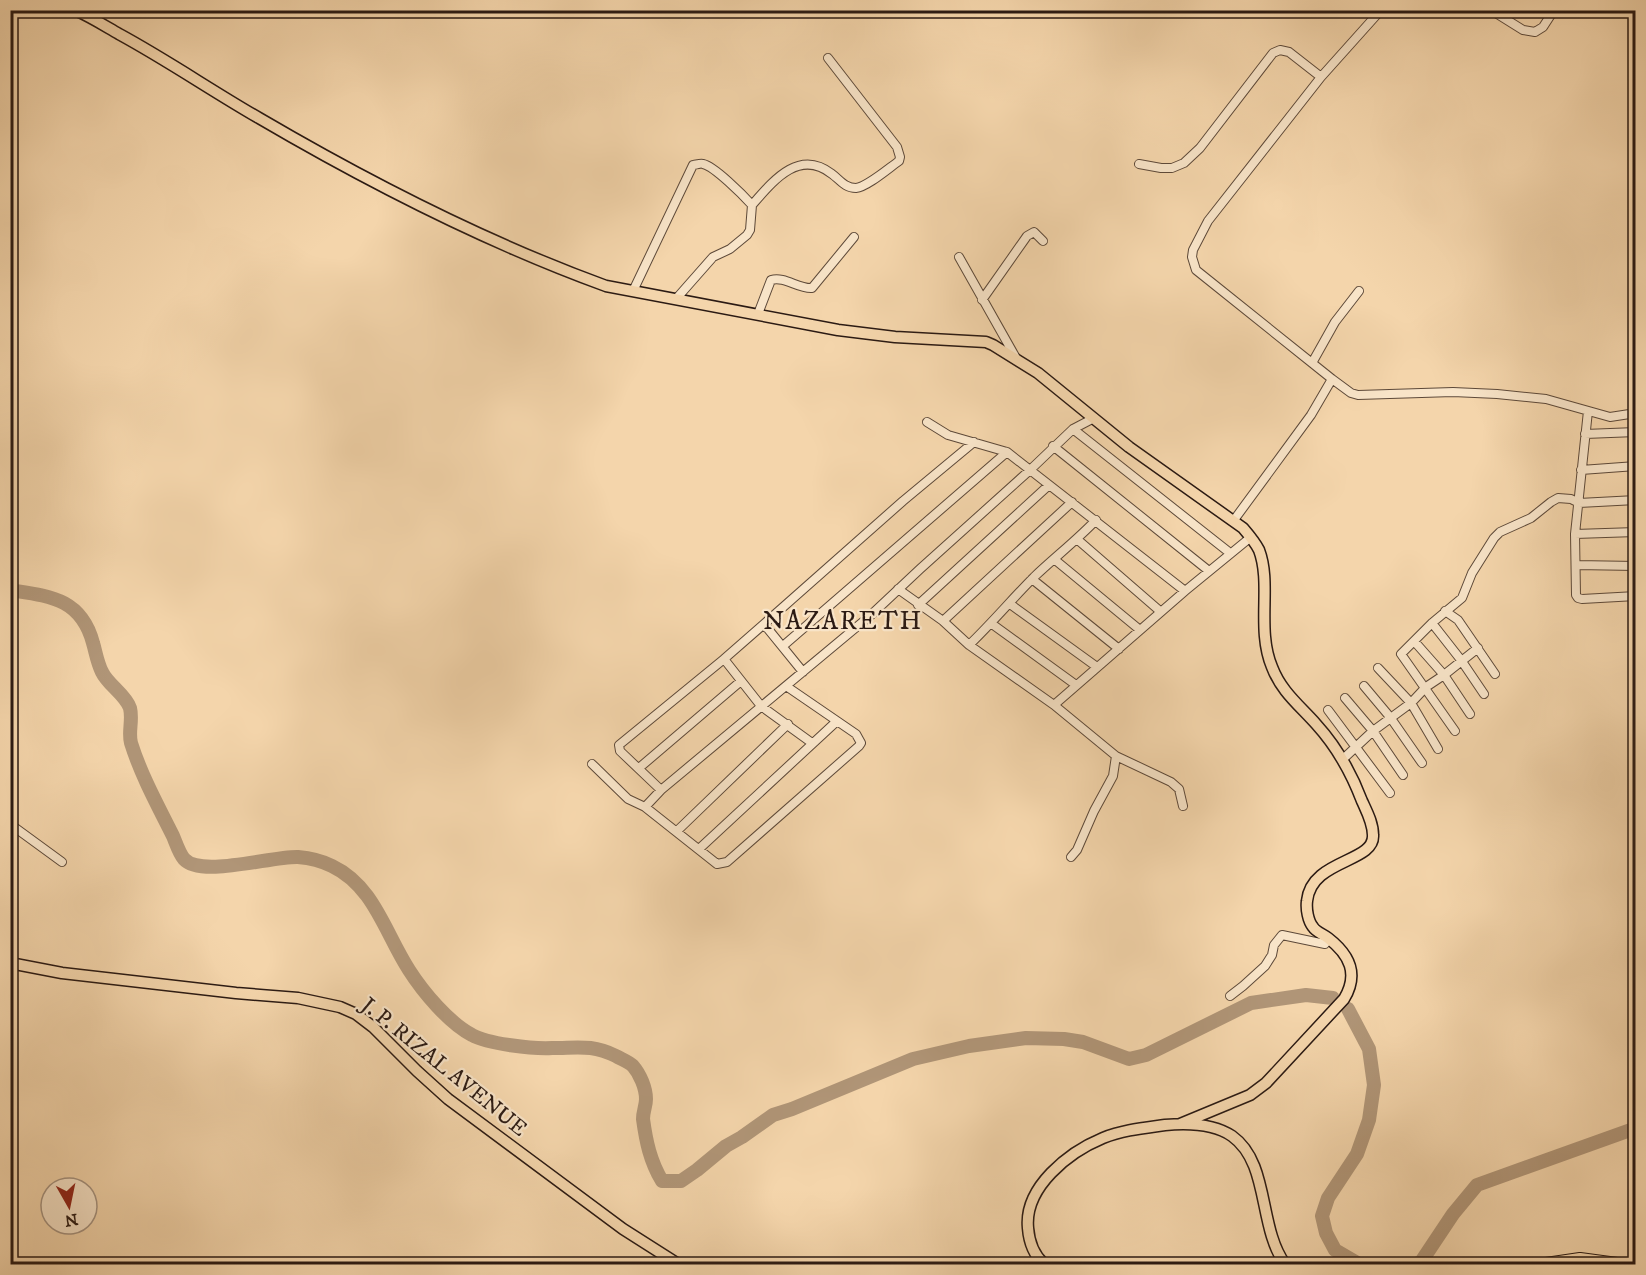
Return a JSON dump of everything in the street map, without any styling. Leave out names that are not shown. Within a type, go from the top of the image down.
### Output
[{"type":"highway","points":[[1546,1264],[1580,1259],[1617,1264]]},
{"type":"main road","points":[[75,10],[160,56],[259,118],[370,181],[459,225],[606,286],[838,330],[895,337],[986,342],[1002,349],[1038,373],[1155,467],[1233,520],[1251,537],[1262,559],[1263,625],[1270,664],[1289,697],[1316,724],[1352,773],[1372,824],[1374,836],[1367,851],[1330,868],[1311,887],[1307,900],[1310,923],[1313,928],[1329,939],[1352,966],[1352,986],[1344,999],[1266,1083],[1250,1095],[1180,1124]]},
{"type":"main road","name":"J. P. RIZAL AVENUE","points":[[10,963],[74,974],[298,998],[322,1002],[357,1014],[448,1099],[623,1229],[678,1264]]},
{"type":"main road","points":[[1044,1264],[1033,1249],[1028,1236],[1027,1222],[1032,1201],[1048,1177],[1080,1150],[1101,1139],[1146,1127],[1180,1124],[1199,1125],[1219,1130],[1232,1136],[1243,1146],[1256,1173],[1275,1248],[1285,1264]]},
{"type":"street","points":[[1381,10],[1321,78],[1208,221],[1196,240],[1192,257],[1196,270],[1351,393],[1358,395],[1453,392],[1535,397],[1610,417],[1635,413]]},
{"type":"street","points":[[1491,10],[1529,32],[1540,30],[1554,10]]},
{"type":"street","points":[[1139,164],[1172,168],[1184,163],[1200,148],[1273,53],[1280,50],[1289,52],[1321,78]]},
{"type":"street","points":[[676,299],[714,257],[730,249],[747,235],[751,223],[752,205],[781,175],[797,165],[823,168],[846,187],[854,188],[866,184],[899,161],[897,147],[828,58]]},
{"type":"street","points":[[633,291],[693,165],[702,163],[709,166],[752,205]]},
{"type":"street","points":[[982,300],[1027,236],[1034,231],[1043,241]]},
{"type":"street","points":[[758,314],[771,280],[777,279],[802,288],[812,288],[854,237]]},
{"type":"street","points":[[959,257],[1016,358]]},
{"type":"street","points":[[1312,363],[1335,322],[1359,291]]},
{"type":"street","points":[[1233,520],[1311,415],[1332,379]]},
{"type":"street","points":[[1588,411],[1575,534],[1578,598],[1635,596]]},
{"type":"street","points":[[645,807],[661,790],[872,615],[1030,470],[1053,446],[1073,429],[1094,418]]},
{"type":"street","points":[[927,422],[948,435],[1006,452],[1185,591]]},
{"type":"street","points":[[1073,429],[1230,553]]},
{"type":"street","points":[[1585,434],[1635,432]]},
{"type":"street","points":[[661,790],[620,751],[619,745],[724,659],[903,501],[974,442]]},
{"type":"street","points":[[1053,446],[1209,571]]},
{"type":"street","points":[[783,646],[1006,452]]},
{"type":"street","points":[[1581,470],[1635,466]]},
{"type":"street","points":[[918,605],[1049,485]]},
{"type":"street","points":[[1455,731],[1401,654],[1445,611],[1462,598],[1472,573],[1494,537],[1500,532],[1531,518],[1558,498],[1571,499],[1579,503],[1635,500]]},
{"type":"street","points":[[943,621],[1072,502]]},
{"type":"street","points":[[969,645],[992,624],[1032,579],[1078,540],[1096,520]]},
{"type":"street","points":[[1575,534],[1635,532]]},
{"type":"street","points":[[1054,705],[1251,537]]},
{"type":"street","points":[[1078,540],[1161,612]]},
{"type":"street","points":[[1054,559],[1140,630]]},
{"type":"street","points":[[1576,566],[1635,566]]},
{"type":"street","points":[[1032,579],[1119,649]]},
{"type":"street","points":[[898,589],[943,621],[969,645],[1054,705],[1116,756],[1171,782],[1179,789],[1183,806]]},
{"type":"street","points":[[1010,604],[1097,667]]},
{"type":"street","points":[[1445,611],[1458,620],[1494,674]]},
{"type":"street","points":[[1432,623],[1484,694]]},
{"type":"street","points":[[764,624],[803,672]]},
{"type":"street","points":[[992,624],[1076,686]]},
{"type":"street","points":[[1414,641],[1444,675],[1470,714]]},
{"type":"street","points":[[1343,759],[1390,717],[1411,703],[1426,687],[1478,648]]},
{"type":"street","points":[[724,659],[761,706],[812,743]]},
{"type":"street","points":[[1377,668],[1411,703],[1438,748]]},
{"type":"street","points":[[639,768],[741,681]]},
{"type":"street","points":[[592,765],[628,799],[645,807],[678,831],[717,864],[727,862],[861,743],[859,737],[786,686]]},
{"type":"street","points":[[1364,686],[1390,717],[1422,763]]},
{"type":"street","points":[[1345,698],[1373,731],[1403,775]]},
{"type":"street","points":[[1328,710],[1390,793]]},
{"type":"street","points":[[699,849],[837,721]]},
{"type":"street","points":[[678,831],[788,724]]},
{"type":"street","points":[[1071,857],[1077,850],[1113,776],[1116,756]]},
{"type":"street","points":[[10,824],[62,862]]},
{"type":"street","points":[[1230,996],[1265,966],[1272,956],[1274,945],[1282,935],[1325,944],[1329,939]]},
{"type":"waterway","points":[[10,590],[38,594],[62,602],[72,608],[88,628],[102,672],[128,703],[131,717],[130,739],[135,755],[184,859],[205,867],[298,857],[328,864],[358,885],[377,912],[415,979],[437,1006],[463,1030],[479,1038],[511,1045],[599,1050],[629,1063],[638,1073],[644,1086],[646,1099],[643,1119],[646,1135],[652,1158],[662,1181],[681,1181],[726,1146],[773,1115],[913,1059],[969,1046],[1026,1038],[1083,1042],[1129,1059],[1146,1055],[1251,1003],[1306,995],[1333,998]]},
{"type":"waterway","points":[[1348,1009],[1369,1049],[1374,1085],[1369,1120],[1357,1154],[1328,1198],[1322,1216],[1326,1233],[1335,1250],[1359,1264]]},
{"type":"waterway","points":[[1416,1264],[1421,1262],[1453,1214],[1477,1185],[1636,1128]]},
{"type":"district","name":"NAZARETH","points":[[843,620]]}]
